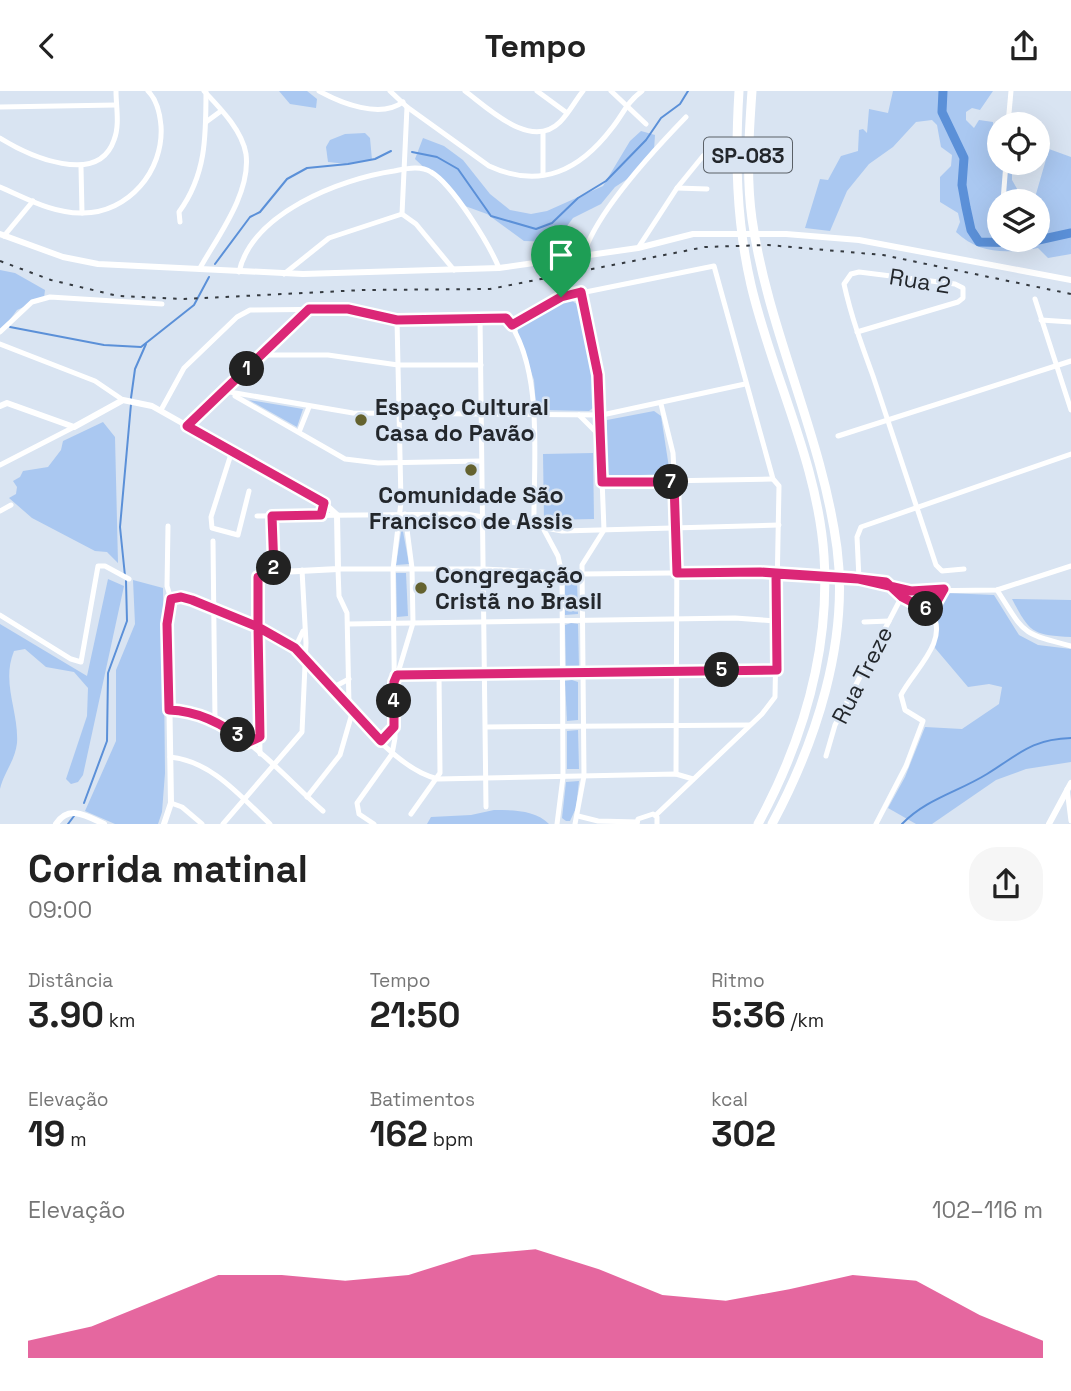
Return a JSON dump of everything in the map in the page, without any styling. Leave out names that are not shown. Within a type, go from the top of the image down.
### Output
[{"type":"highway","name":"SP-083","points":[[739,91],[736,162],[739,219],[748,270],[814,494],[822,538],[824,572],[822,632],[809,701],[794,749],[758,824]]},
{"type":"highway","name":"SP-083","points":[[752,91],[748,157],[752,219],[762,273],[819,463],[837,551],[836,622],[824,694],[809,745],[772,824]]},
{"type":"street","points":[[0,138],[68,165],[81,167],[93,163],[110,149],[116,135],[117,91]]},
{"type":"street","points":[[318,91],[341,101],[375,108],[405,105]]},
{"type":"street","points":[[390,91],[405,105],[489,166],[517,176],[543,176],[567,169],[586,158],[614,126],[625,104],[642,91]]},
{"type":"street","points":[[465,91],[516,127],[526,131],[543,132],[559,123],[583,91]]},
{"type":"street","points":[[537,91],[566,113]]},
{"type":"street","points":[[611,91],[646,124]]},
{"type":"street","points":[[1010,112],[1011,91]]},
{"type":"street","points":[[0,187],[54,209],[82,213],[95,212],[118,203],[141,187],[158,158],[161,133],[152,92]]},
{"type":"street","points":[[200,268],[232,211],[244,175],[246,153],[242,142],[205,92]]},
{"type":"street","points":[[180,222],[179,212],[193,190],[202,167],[206,122],[205,92]]},
{"type":"street","points":[[0,107],[116,105]]},
{"type":"street","points":[[402,214],[405,105]]},
{"type":"street","points":[[206,122],[221,111]]},
{"type":"street","points":[[583,257],[589,240],[629,181],[648,156],[686,117]]},
{"type":"street","points":[[543,132],[543,176]]},
{"type":"street","points":[[638,248],[677,188],[703,156]]},
{"type":"street","points":[[81,167],[82,213]]},
{"type":"street","points":[[239,272],[242,258],[250,247],[296,205],[358,179],[403,169],[422,169],[439,180],[481,234],[499,268]]},
{"type":"street","points":[[677,188],[707,189]]},
{"type":"street","points":[[33,201],[2,235],[63,257],[98,264],[284,274],[499,268],[638,248],[705,233],[859,240],[1071,280]]},
{"type":"street","points":[[402,214],[416,224],[454,270]]},
{"type":"street","points":[[284,274],[329,238],[402,214]]},
{"type":"street","points":[[649,230],[657,243]]},
{"type":"street","points":[[437,271],[442,256]]},
{"type":"street","points":[[302,257],[303,274]]},
{"type":"street","points":[[512,325],[561,297],[714,266],[773,479],[779,486],[776,574],[777,690],[772,702],[656,815],[637,823],[578,816]]},
{"type":"street","name":"Rua 2","points":[[859,272],[955,283],[964,292],[963,298],[952,305],[857,332],[844,284],[851,274],[859,272]]},
{"type":"street","points":[[575,824],[584,776],[582,575],[585,558],[604,530],[602,415],[598,375],[581,292]]},
{"type":"street","points":[[0,332],[32,302],[50,297],[102,303],[162,304]]},
{"type":"street","points":[[1035,299],[1071,409]]},
{"type":"street","points":[[187,426],[227,392],[309,309]]},
{"type":"street","points":[[161,410],[184,369],[237,317],[250,310],[348,309],[397,320],[506,318],[512,325],[532,385],[534,525]]},
{"type":"street","points":[[480,317],[486,807]]},
{"type":"street","points":[[395,675],[413,623],[412,568],[401,502],[397,320]]},
{"type":"street","points":[[1041,320],[1071,322]]},
{"type":"street","points":[[857,332],[886,422],[940,569],[964,569]]},
{"type":"street","points":[[0,344],[84,376],[125,401],[139,402],[161,410],[324,503],[337,515],[339,597],[348,613],[351,708],[346,743],[334,766],[307,797]]},
{"type":"street","points":[[262,355],[328,355],[398,365],[481,365]]},
{"type":"street","points":[[838,436],[1071,361]]},
{"type":"street","points":[[227,392],[353,413],[602,415],[745,384]]},
{"type":"street","points":[[227,392],[345,459],[401,463],[481,461]]},
{"type":"street","points":[[0,465],[125,401]]},
{"type":"street","points":[[2,403],[75,427]]},
{"type":"street","points":[[662,404],[673,453],[677,527],[676,773]]},
{"type":"street","points":[[299,432],[309,407]]},
{"type":"street","points":[[579,415],[601,438]]},
{"type":"street","points":[[232,451],[211,517],[212,528],[238,535],[249,491]]},
{"type":"street","points":[[859,579],[859,530],[1071,454]]},
{"type":"street","points":[[602,482],[773,479]]},
{"type":"street","points":[[321,515],[324,503]]},
{"type":"street","points":[[0,511],[11,505]]},
{"type":"street","points":[[374,824],[359,814],[359,797],[392,754],[395,675],[393,569],[402,514]]},
{"type":"street","points":[[257,516],[482,515],[562,531],[779,525]]},
{"type":"street","points":[[270,571],[272,516]]},
{"type":"street","points":[[164,824],[171,803],[167,624],[171,599],[167,586],[167,526]]},
{"type":"street","points":[[543,528],[558,556],[562,573],[560,619],[563,777],[557,824]]},
{"type":"street","points":[[213,541],[215,721]]},
{"type":"street","points":[[0,615],[71,659],[81,662],[98,566],[104,566],[129,579]]},
{"type":"street","points":[[260,754],[258,580],[270,571],[412,568],[582,575],[776,574],[886,582],[911,591],[997,590],[1071,566]]},
{"type":"street","points":[[223,824],[302,732],[302,570]]},
{"type":"street","points":[[876,824],[902,775],[923,721],[910,715],[903,706],[901,695],[927,657],[935,635],[936,618],[931,612],[902,597],[886,582]]},
{"type":"street","points":[[931,612],[944,589]]},
{"type":"street","points":[[997,590],[1023,631],[1035,638],[1071,646]]},
{"type":"street","points":[[171,599],[181,597],[213,609],[258,627],[295,648],[392,754],[424,776],[438,779],[486,779],[676,773],[693,779]]},
{"type":"street","name":"Rua Treze","points":[[826,756],[835,725],[902,597]]},
{"type":"street","points":[[348,624],[560,619],[776,621]]},
{"type":"street","points":[[864,622],[889,621]]},
{"type":"street","points":[[295,648],[304,628]]},
{"type":"street","points":[[395,675],[777,670]]},
{"type":"street","points":[[303,681],[308,674],[317,671]]},
{"type":"street","points":[[411,814],[438,779],[441,761],[439,674]]},
{"type":"street","points":[[332,688],[349,679]]},
{"type":"street","points":[[169,710],[197,714],[215,721],[275,765],[323,811]]},
{"type":"street","points":[[348,729],[362,720]]},
{"type":"street","points":[[486,727],[677,723],[750,725]]},
{"type":"street","points":[[381,741],[394,727]]},
{"type":"street","points":[[247,743],[260,737]]},
{"type":"street","points":[[170,757],[196,762],[211,771],[270,824]]},
{"type":"street","points":[[1069,786],[1071,821]]},
{"type":"street","points":[[1049,824],[1069,786]]},
{"type":"street","points":[[171,803],[182,807],[202,824]]},
{"type":"street","points":[[57,824],[66,814],[75,811],[104,824]]},
{"type":"street","points":[[656,815],[657,824]]},
{"type":"shaded area","points":[[279,91],[307,91],[317,99],[316,108],[290,104]]},
{"type":"shaded area","points":[[893,91],[993,91],[980,110],[972,108],[966,112],[966,120],[974,128],[979,120],[987,121],[987,175],[1012,175],[1017,189],[987,189],[987,249],[975,245],[956,232],[960,222],[958,213],[940,202],[940,177],[951,166],[952,155],[941,147],[937,125],[932,120],[916,122],[893,147],[869,164],[847,191],[830,231],[805,228],[820,179],[828,180],[841,156],[858,151],[859,130],[863,129],[867,133],[869,109],[888,113]]},
{"type":"shaded area","points":[[641,131],[655,135],[654,150],[635,174],[615,187],[601,204],[573,218],[555,242],[524,241],[487,214],[465,206],[415,159],[423,138],[444,146],[463,160],[490,194],[510,210],[531,214],[547,211],[603,186],[630,141]]},
{"type":"shaded area","points":[[365,133],[370,138],[372,160],[347,164],[328,162],[326,147],[330,140],[345,134]]},
{"type":"shaded area","points":[[1050,149],[1071,157],[1071,254],[1048,258],[1042,252],[1050,252],[1050,189],[1037,189],[1042,175],[1050,175]]},
{"type":"shaded area","points":[[0,270],[15,273],[45,290],[44,298],[17,310],[0,333]]},
{"type":"shaded area","points":[[571,300],[578,305],[593,375],[594,407],[589,411],[542,410],[536,405],[534,380],[518,335],[518,325],[524,319]]},
{"type":"shaded area","points":[[249,400],[303,409],[297,427]]},
{"type":"shaded area","points":[[654,411],[661,416],[670,474],[610,476],[607,472],[607,420]]},
{"type":"shaded area","points":[[103,422],[115,437],[118,563],[107,552],[95,551],[32,518],[9,498],[16,494],[17,487],[13,481],[20,477],[23,471],[48,467],[61,450],[63,441]]},
{"type":"shaded area","points":[[593,453],[594,519],[544,520],[543,454]]},
{"type":"shaded area","points":[[402,526],[409,564],[396,565]]},
{"type":"shaded area","points":[[396,573],[406,573],[408,616],[397,617]]},
{"type":"shaded area","points":[[108,579],[124,586],[83,775],[78,782],[71,784],[66,779],[87,716],[88,688],[74,672],[46,667],[25,649],[14,651],[10,663],[17,743],[0,789],[0,624],[87,676]]},
{"type":"shaded area","points":[[133,580],[163,588],[165,773],[162,812],[158,824],[115,824],[85,811],[116,741],[116,670],[135,624]]},
{"type":"shaded area","points":[[565,580],[577,580],[578,614],[565,615]]},
{"type":"shaded area","points":[[946,593],[994,595],[1019,635],[1038,645],[1071,649],[1071,762],[1026,769],[996,780],[932,824],[916,824],[888,808],[905,777],[925,727],[962,729],[999,704],[1002,687],[989,684],[968,687],[935,648],[939,614]]},
{"type":"shaded area","points":[[1012,599],[1071,600],[1071,637],[1048,635],[1034,630],[1023,619]]},
{"type":"shaded area","points":[[578,624],[579,668],[566,668],[565,625]]},
{"type":"shaded area","points":[[565,681],[578,682],[578,720],[567,721]]},
{"type":"shaded area","points":[[578,730],[579,769],[567,769],[567,731]]},
{"type":"shaded area","points":[[579,781],[576,808],[570,821],[566,821],[562,818],[566,782]]},
{"type":"shaded area","points":[[494,810],[531,813],[549,824],[427,824],[431,817],[471,815]]},
{"type":"waterway","points":[[412,152],[437,157],[458,169],[491,216],[536,229],[552,223],[578,198],[606,181],[646,140],[661,118],[680,104],[688,91]]},
{"type":"waterway","points":[[943,91],[942,112],[964,158],[962,185],[971,230],[979,242],[1025,243],[1071,233]]},
{"type":"waterway","points":[[215,264],[250,217],[260,212],[287,179],[307,168],[375,159],[391,151]]},
{"type":"waterway","points":[[10,327],[104,345],[141,347],[194,305],[209,277]]},
{"type":"waterway","points":[[131,398],[135,369],[146,344]]},
{"type":"waterway","points":[[125,576],[120,527],[131,404]]},
{"type":"waterway","points":[[84,803],[107,741],[108,673],[127,621],[126,581]]},
{"type":"waterway","points":[[902,824],[921,808],[976,780],[1026,749],[1045,741],[1071,738]]},
{"type":"waterway","points":[[68,824],[74,816]]},
{"type":"railway","points":[[0,261],[51,280],[118,296],[184,299],[363,290],[490,289],[705,247],[768,245],[883,255],[1071,294]]},
{"type":"place","name":"Espaço Cultural Casa do Pavão","points":[[361,420]]},
{"type":"place","name":"Comunidade São Francisco de Assis","points":[[471,470]]},
{"type":"place","name":"Congregação Cristã no Brasil","points":[[421,588]]},
{"type":"route","points":[[561,297],[512,325],[506,318],[397,320],[348,309],[309,309],[187,426],[324,503],[321,515],[272,516],[274,570],[261,573],[258,577],[258,627],[192,600],[175,596],[171,599],[168,604],[167,624],[169,710],[197,714],[215,721],[247,743],[260,737],[258,627],[282,638],[295,648],[381,741],[394,727],[394,682],[397,675],[777,670],[776,574],[886,582],[911,591],[944,589],[931,612],[902,597],[886,582],[760,572],[677,573],[674,482],[602,482],[602,415],[598,375],[581,292],[561,297]]}]
